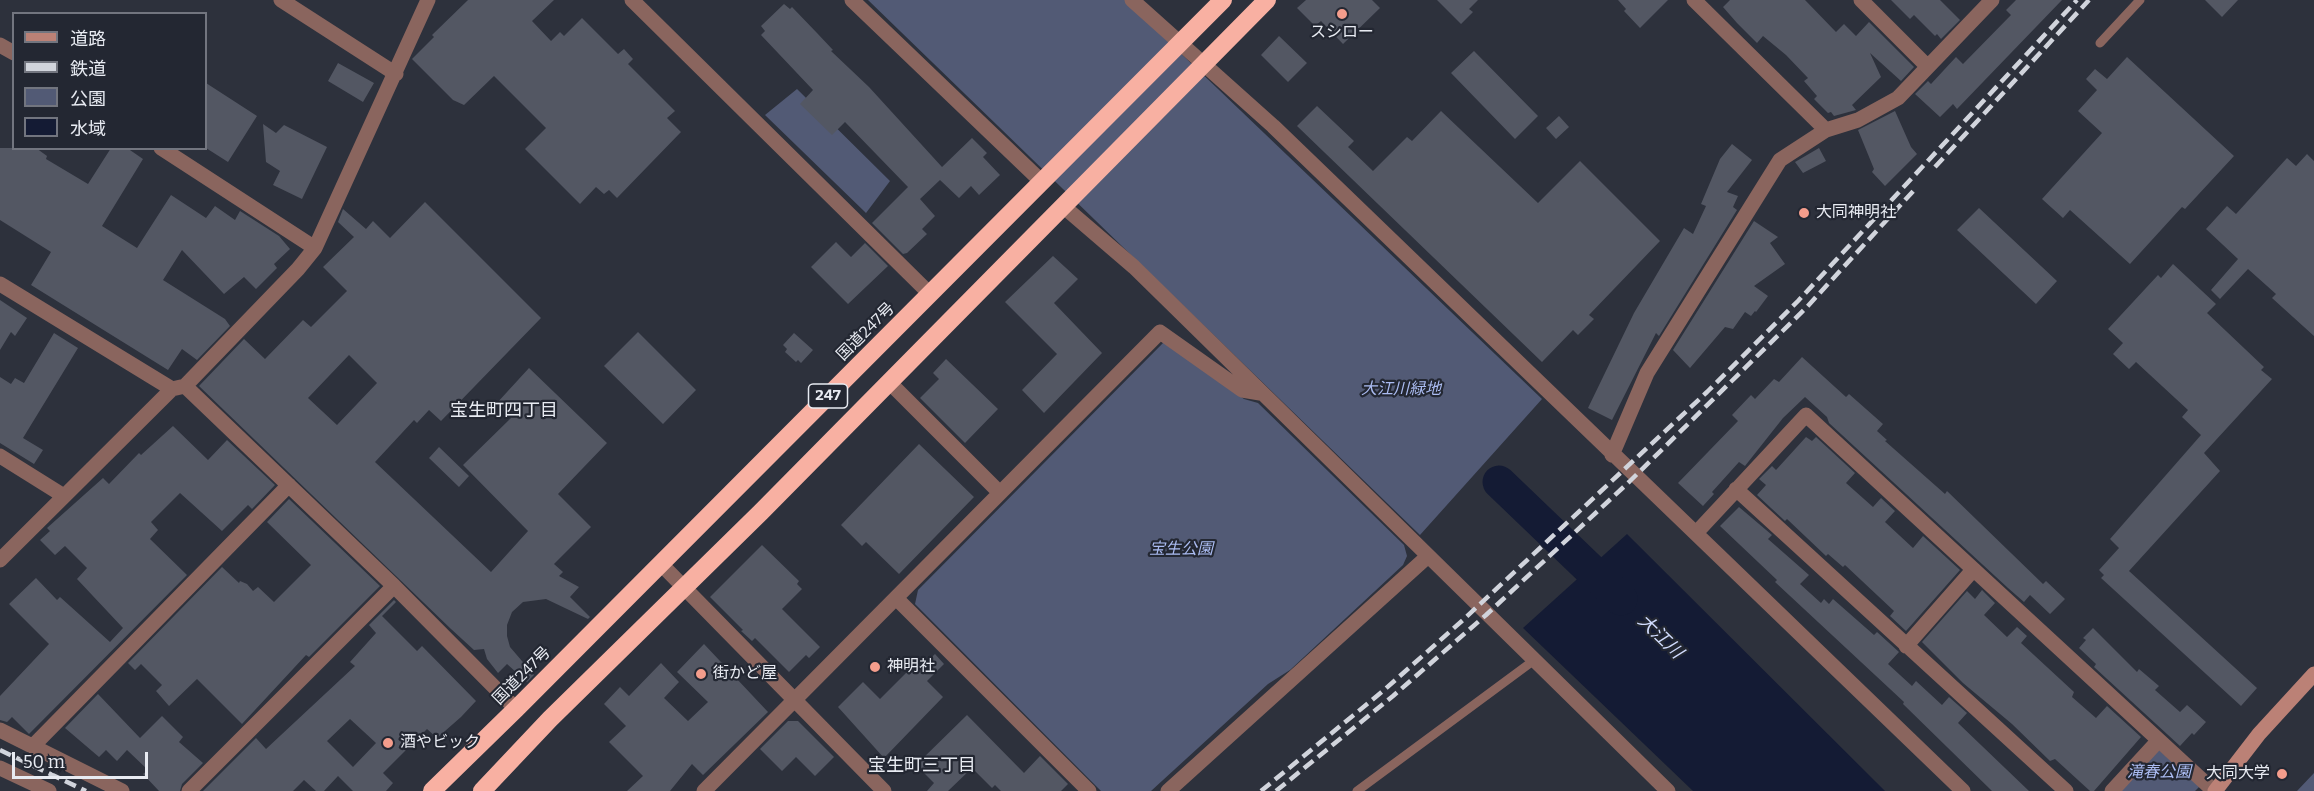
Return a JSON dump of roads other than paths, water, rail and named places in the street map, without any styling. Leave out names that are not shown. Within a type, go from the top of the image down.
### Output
[{"type":"highway","name":"国道247号","points":[[432,791],[516,710],[1223,0]]},
{"type":"highway","name":"247","points":[[489,788],[550,719],[889,382],[1267,0]]},
{"type":"street","points":[[281,0],[396,74]]},
{"type":"street","points":[[0,560],[178,388],[298,269],[315,248],[428,0]]},
{"type":"street","points":[[632,0],[930,294]]},
{"type":"street","points":[[852,0],[1042,182]]},
{"type":"street","points":[[1132,0],[1273,126],[1612,455],[1697,532],[1963,791]]},
{"type":"street","points":[[1694,0],[1826,130]]},
{"type":"street","points":[[1861,0],[1927,66]]},
{"type":"street","points":[[1612,455],[1647,373],[1780,160],[1826,130],[1858,120],[1898,99],[1992,0]]},
{"type":"street","points":[[164,150],[315,248]]},
{"type":"street","points":[[1063,206],[1134,267],[1666,790]]},
{"type":"street","points":[[0,284],[178,388],[289,485],[394,586],[516,710]]},
{"type":"street","points":[[704,791],[1160,332],[1242,390],[1260,393]]},
{"type":"street","points":[[889,382],[1000,493]]},
{"type":"street","points":[[1697,532],[1806,416],[2214,791],[2259,734],[2314,674]]},
{"type":"street","points":[[0,456],[64,496]]},
{"type":"street","points":[[33,746],[289,485]]},
{"type":"street","points":[[1736,489],[2066,791]]},
{"type":"street","points":[[1168,791],[1427,557]]},
{"type":"street","points":[[660,564],[884,791]]},
{"type":"street","points":[[1906,646],[1973,570]]},
{"type":"street","points":[[189,791],[394,586]]},
{"type":"street","points":[[896,598],[1089,791]]},
{"type":"street","points":[[0,730],[122,791]]},
{"type":"street","points":[[2112,791],[2158,741]]},
{"type":"street","points":[[0,768],[49,791]]},
{"type":"lane","points":[[2100,43],[2140,0]]},
{"type":"lane","points":[[1357,791],[1533,661]]},
{"type":"water","points":[[1627,534],[1885,791],[1693,791],[1523,628]]},
{"type":"waterway","name":"大江川","points":[[1499,482],[1621,599]]},
{"type":"railway","points":[[1261,791],[1383,691],[1463,620],[1707,392],[1798,301],[2077,0]]},
{"type":"railway","points":[[1935,167],[2089,0]]},
{"type":"railway","points":[[1276,791],[1393,696],[1486,615],[1629,482],[1806,308],[1917,187]]},
{"type":"railway","points":[[0,750],[86,791]]},
{"type":"place","name":"スシロー","points":[[1342,14]]},
{"type":"place","name":"大同神明社","points":[[1804,213]]},
{"type":"place","name":"神明社","points":[[875,667]]},
{"type":"place","name":"街かど屋","points":[[701,674]]},
{"type":"place","name":"酒やビック","points":[[388,743]]},
{"type":"place","name":"大同大学","points":[[2282,774]]},
{"type":"district","name":"宝生町四丁目","points":[[504,411]]},
{"type":"district","name":"宝生町三丁目","points":[[922,766]]},
{"type":"park label","name":"大江川緑地","points":[[1401,390]]},
{"type":"park label","name":"宝生公園","points":[[1181,550]]},
{"type":"park label","name":"滝春公園","points":[[2159,773]]}]
